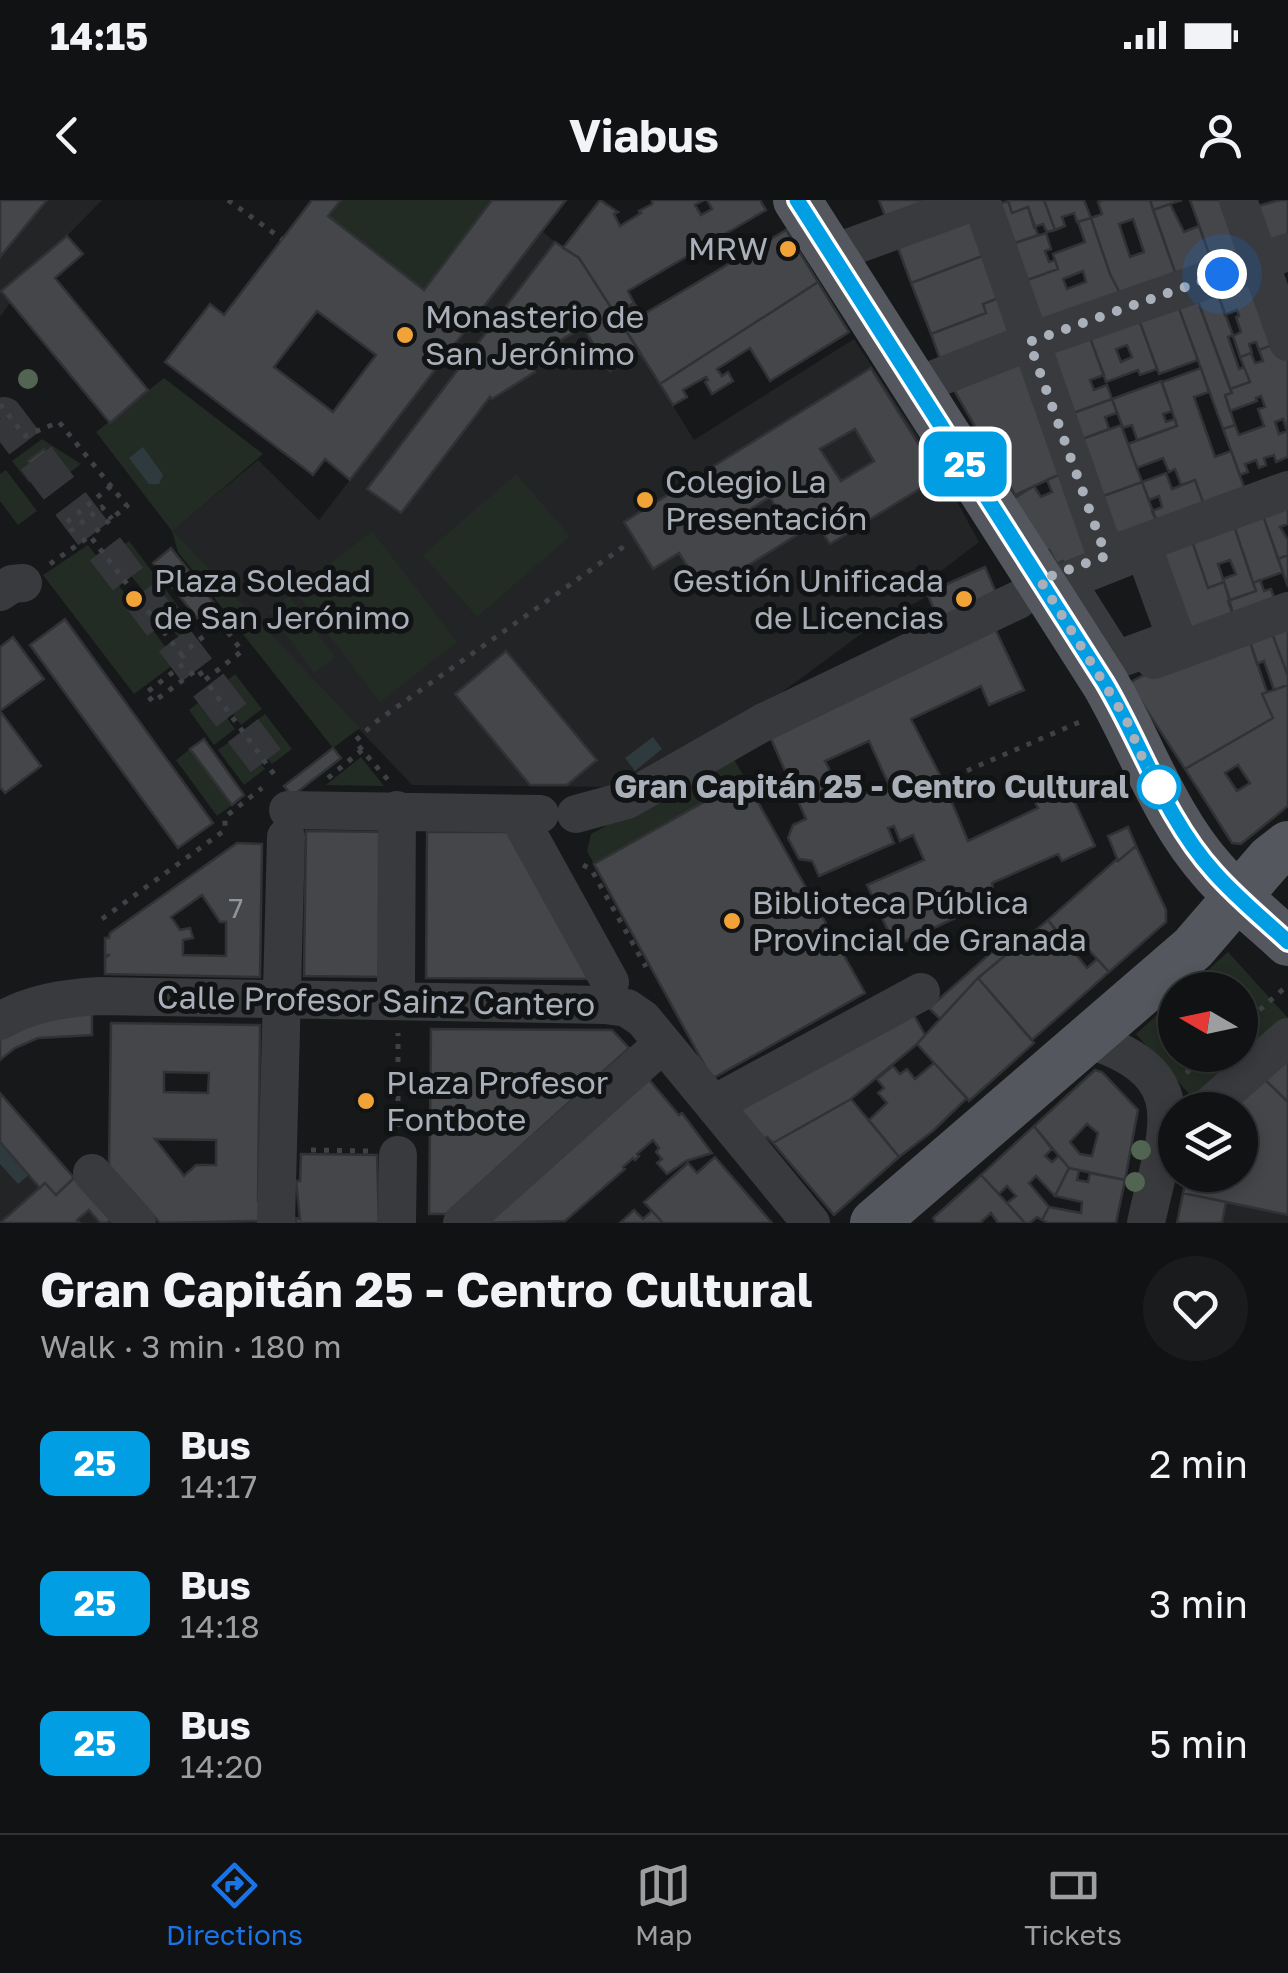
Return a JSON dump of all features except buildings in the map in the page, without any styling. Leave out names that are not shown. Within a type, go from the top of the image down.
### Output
[{"type":"main road","points":[[797,200],[914,387],[1029,590],[1126,719],[1145,764],[1197,849],[1213,872],[1288,942]]},
{"type":"main road","points":[[874,1223],[1193,948],[1270,859],[1288,845]]},
{"type":"street","points":[[832,254],[980,200],[1106,556]]},
{"type":"street","points":[[1238,200],[1274,256],[1288,342]]},
{"type":"street","points":[[914,387],[1274,256]]},
{"type":"street","points":[[276,1223],[280,806],[545,814],[627,800],[764,722],[1029,590],[1106,556],[1288,490]]},
{"type":"street","points":[[1147,544],[1182,640]]},
{"type":"street","points":[[1102,688],[1184,648],[1288,611]]},
{"type":"street","points":[[396,810],[396,983]]},
{"type":"street","points":[[545,814],[610,982]]},
{"type":"street","points":[[714,1104],[921,992]]},
{"type":"street","name":"Calle Profesor Sainz Cantero","points":[[0,1021],[20,1009],[68,998],[281,998],[626,1008],[644,1019],[811,1223]]},
{"type":"street","points":[[1225,1092],[1288,1037]]},
{"type":"street","points":[[1086,1040],[1134,1057],[1148,1070],[1167,1103],[1167,1121],[1146,1223]]},
{"type":"street","points":[[462,1223],[648,1057]]},
{"type":"street","points":[[397,1223],[398,1153]]},
{"type":"street","points":[[92,1173],[137,1223]]},
{"type":"path","points":[[228,200],[282,239]]},
{"type":"path","points":[[0,404],[24,436],[60,422],[127,506],[90,536],[11,588]]},
{"type":"path","points":[[112,486],[66,523],[72,530],[102,507],[112,519]]},
{"type":"path","points":[[90,536],[186,662],[146,693],[153,702],[198,670],[276,777],[280,806],[225,817],[225,830],[102,919]]},
{"type":"path","points":[[362,750],[355,742],[377,720],[626,545]]},
{"type":"path","points":[[180,654],[222,624],[242,651],[205,680]]},
{"type":"path","points":[[943,782],[1102,688]]},
{"type":"path","points":[[576,862],[591,869],[646,968],[649,966]]},
{"type":"path","points":[[1258,1012],[1288,986]]},
{"type":"path","points":[[294,1150],[398,1153],[398,1024]]},
{"type":"shaded area","points":[[0,200],[102,200],[67,236],[1,291],[10,303],[0,317]]},
{"type":"shaded area","points":[[341,200],[492,200],[424,290],[328,216]]},
{"type":"shaded area","name":"Colegio La Presentación","points":[[542,231],[555,242],[640,352],[694,440],[854,339],[940,470],[979,542],[924,584],[928,596],[872,626],[755,712],[624,787],[412,785],[172,531],[258,460],[319,520]]},
{"type":"shaded area","points":[[164,378],[263,454],[173,531],[360,728],[333,748],[178,552],[172,531],[96,432]]},
{"type":"shaded area","points":[[42,439],[81,464],[65,476],[44,449],[39,475],[29,483],[12,461]]},
{"type":"shaded area","points":[[143,447],[163,475],[159,484],[149,484],[129,458]]},
{"type":"shaded area","points":[[6,470],[37,511],[18,525],[0,501],[0,474]]},
{"type":"shaded area","points":[[516,474],[570,536],[477,617],[423,555]]},
{"type":"shaded area","points":[[372,531],[457,642],[380,702],[295,591]]},
{"type":"shaded area","points":[[129,541],[159,581],[144,592],[113,553]]},
{"type":"shaded area","points":[[88,545],[177,662],[134,694],[43,575]]},
{"type":"shaded area","points":[[164,587],[193,627],[179,638],[148,599]]},
{"type":"shaded area","points":[[289,596],[335,657],[314,673],[269,611]]},
{"type":"shaded area","points":[[235,674],[262,709],[241,725],[215,690]]},
{"type":"shaded area","points":[[209,694],[235,729],[214,745],[189,710]]},
{"type":"shaded area","points":[[265,714],[292,749],[272,764],[245,730]]},
{"type":"shaded area","points":[[239,735],[265,769],[244,785],[218,750]]},
{"type":"shaded area","points":[[653,737],[662,749],[635,771],[625,758]]},
{"type":"shaded area","points":[[190,749],[232,805],[217,816],[176,760]]},
{"type":"shaded area","points":[[732,755],[745,779],[594,864],[587,851],[591,834]]},
{"type":"shaded area","points":[[361,757],[384,786],[326,785]]},
{"type":"shaded area","points":[[1228,952],[1246,972],[1205,972]]},
{"type":"shaded area","points":[[1258,985],[1288,1018],[1288,1029],[1258,1054]]},
{"type":"shaded area","points":[[1158,1014],[1158,1059],[1136,1034]]},
{"type":"shaded area","points":[[1170,1072],[1236,1072],[1212,1092],[1187,1092]]},
{"type":"shaded area","points":[[0,1093],[111,1220],[113,1223],[0,1223]]},
{"type":"shaded area","points":[[0,1122],[43,1163],[18,1184],[0,1164]]},
{"type":"shaded area","points":[[1183,1193],[1288,1215],[1288,1223],[1177,1223]]},
{"type":"tunnel","points":[[0,417],[4,416],[273,770]]},
{"type":"bus line","name":"25","points":[[797,200],[1105,683],[1145,764],[1197,849],[1213,872],[1288,942]]},
{"type":"place","name":"MRW","points":[[788,249]]},
{"type":"place","name":"Monasterio de San Jerónimo","points":[[405,335]]},
{"type":"place","name":"Colegio La Presentación","points":[[645,500]]},
{"type":"place","name":"Plaza Soledad de San Jerónimo","points":[[134,599]]},
{"type":"place","name":"Gestión Unificada de Licencias","points":[[964,599]]},
{"type":"place","name":"Gran Capitán 25 - Centro Cultural","points":[[1159,787]]},
{"type":"place","name":"Biblioteca Pública Provincial de Granada","points":[[732,921]]},
{"type":"place","name":"Plaza Profesor Fontbote","points":[[366,1101]]},
{"type":"route","points":[[1159,787],[1126,719],[1040,580],[1106,556],[1106,551],[1029,342],[1222,274]]}]
